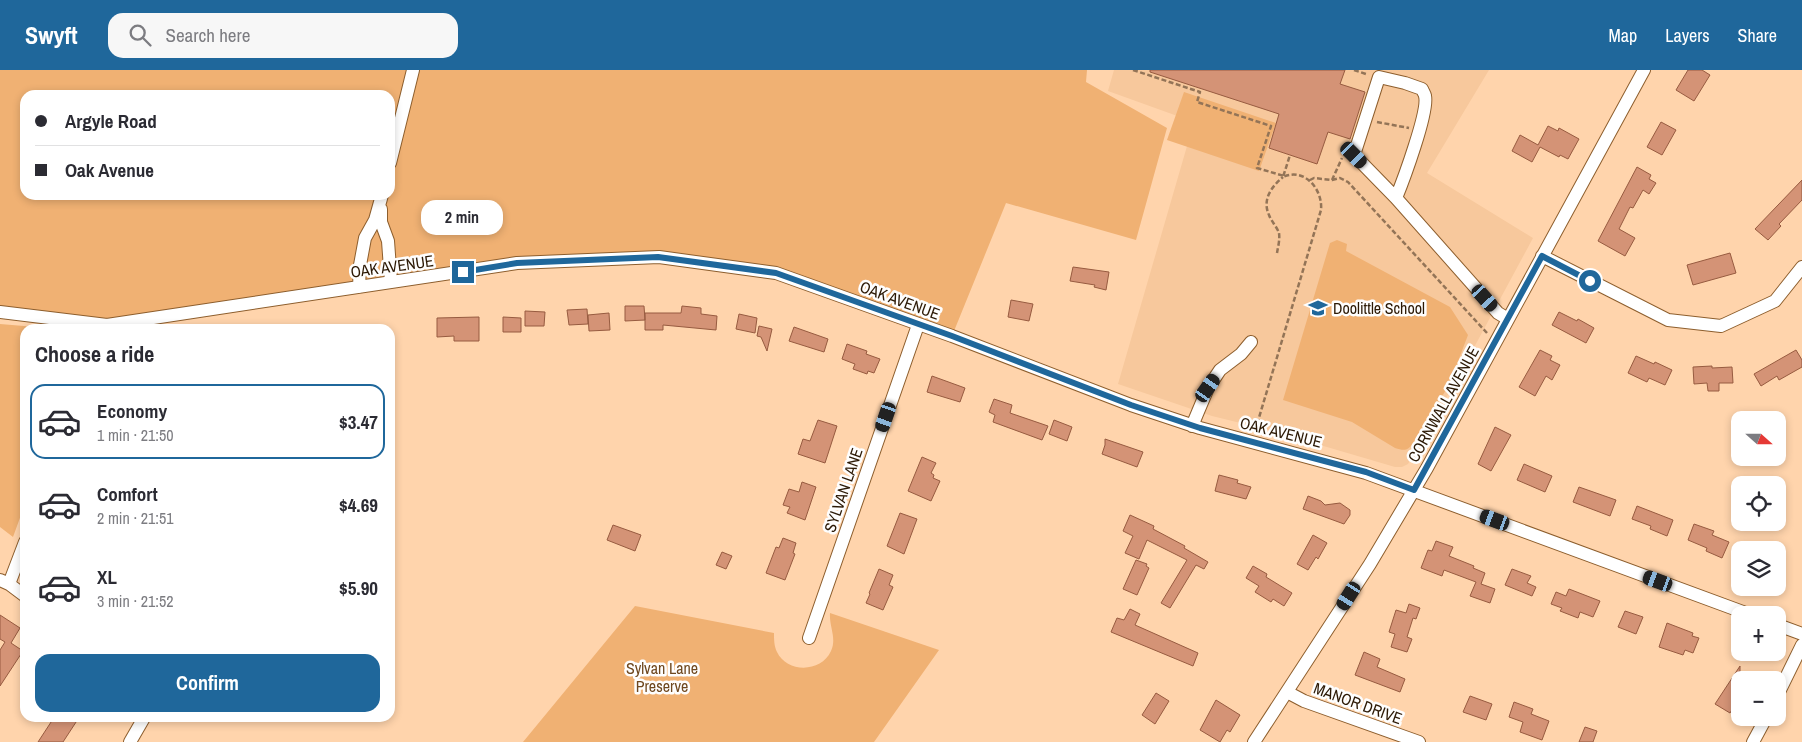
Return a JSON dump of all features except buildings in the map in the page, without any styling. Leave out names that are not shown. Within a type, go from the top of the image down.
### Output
[{"type":"street","points":[[395,144],[413,70]]},
{"type":"street","name":"CORNWALL AVENUE","points":[[1254,742],[1370,564],[1414,490],[1644,70]]},
{"type":"street","points":[[1396,198],[1419,131],[1426,97],[1422,90],[1405,83],[1379,77],[1354,155],[1396,198],[1498,313],[1508,319]]},
{"type":"street","points":[[359,287],[360,265],[365,238],[375,220],[381,200]]},
{"type":"street","points":[[382,200],[381,222],[388,241],[391,282]]},
{"type":"street","points":[[1542,256],[1668,320],[1721,326],[1776,301],[1802,267]]},
{"type":"street","name":"OAK AVENUE","points":[[125,324],[517,263],[658,257],[776,273],[952,336],[1131,405],[1192,426],[1329,462],[1414,490],[1731,608]]},
{"type":"street","name":"OAK AVENUE","points":[[0,312],[85,324]]},
{"type":"street","name":"SYLVAN LANE","points":[[809,638],[918,325]]},
{"type":"street","points":[[1192,426],[1208,388],[1220,370],[1241,354],[1251,342]]},
{"type":"street","points":[[20,552],[5,582],[20,592]]},
{"type":"street","points":[[1786,628],[1802,634]]},
{"type":"street","points":[[1786,678],[1802,645]]},
{"type":"street","name":"MANOR DRIVE","points":[[1287,692],[1304,701],[1419,742]]},
{"type":"street","points":[[130,742],[142,722]]},
{"type":"street","points":[[1753,742],[1762,726]]},
{"type":"path","points":[[1133,70],[1200,92],[1197,102],[1272,126],[1257,168],[1284,177]]},
{"type":"path","points":[[1354,70],[1368,75]]},
{"type":"path","points":[[1332,180],[1344,153]]},
{"type":"path","points":[[1284,177],[1290,155]]},
{"type":"path","points":[[1276,253],[1279,245],[1279,233],[1268,214],[1266,206],[1267,197],[1271,189],[1288,175],[1295,175],[1310,180],[1314,178],[1332,180],[1340,178],[1348,182],[1487,333]]},
{"type":"path","points":[[1254,431],[1321,210],[1320,195],[1310,180]]},
{"type":"shaded area","name":"Doolittle School","points":[[1114,70],[1489,70],[1427,173],[1533,238],[1457,379],[1408,464],[1402,467],[1395,467],[1269,430],[1212,416],[1118,384],[1194,122],[1108,91]]},
{"type":"green space","points":[[0,70],[1087,70],[1086,82],[1167,128],[1136,240],[1006,203],[952,336],[776,273],[659,257],[517,263],[114,324],[99,324],[0,312]]},
{"type":"green space","points":[[1184,92],[1276,123],[1259,171],[1167,140]]},
{"type":"green space","points":[[1337,240],[1347,244],[1346,251],[1450,307],[1468,335],[1449,385],[1413,443],[1406,450],[1395,448],[1352,422],[1283,400],[1330,243]]},
{"type":"green space","points":[[0,324],[20,326],[20,518],[13,537],[0,527]]},
{"type":"green space","name":"Sylvan Lane Preserve","points":[[635,606],[774,633],[777,652],[788,664],[796,667],[812,667],[826,658],[831,651],[833,637],[830,613],[939,650],[874,742],[523,742]]},
{"type":"place","name":"Doolittle School","points":[[1318,308]]},
{"type":"route","points":[[463,272],[517,263],[658,257],[776,273],[952,336],[1131,405],[1200,428],[1366,472],[1414,490],[1542,256],[1590,281]]}]
